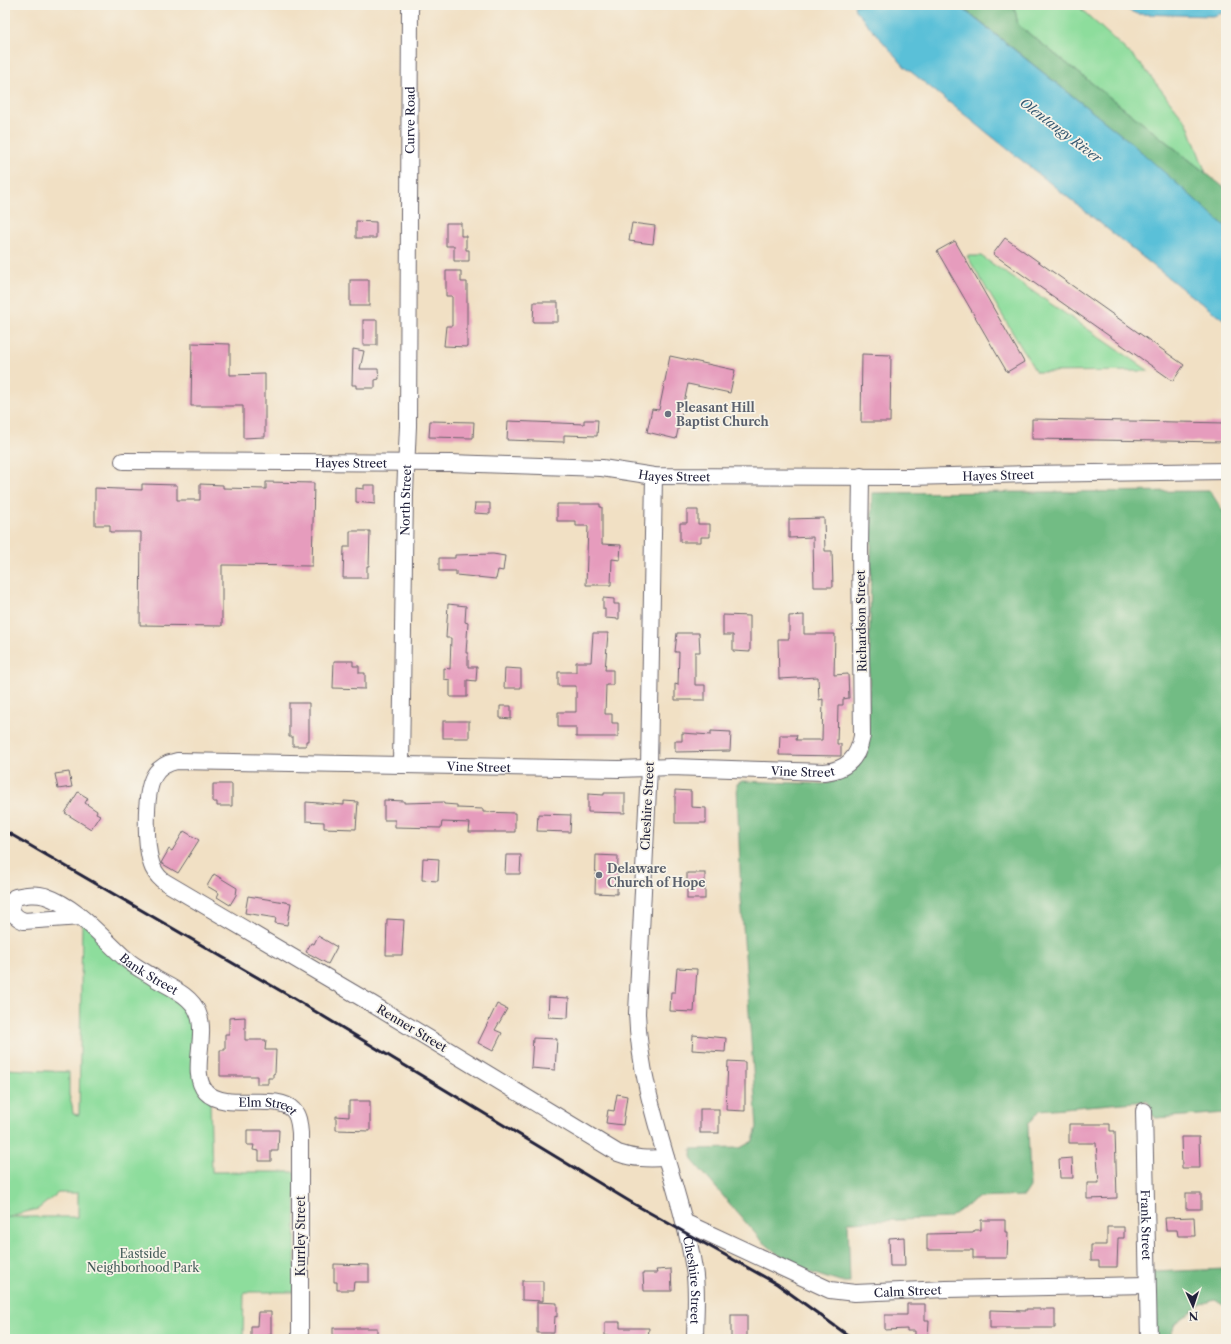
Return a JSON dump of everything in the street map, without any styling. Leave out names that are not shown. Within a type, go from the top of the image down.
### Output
[{"type":"street","name":"Curve Road","points":[[409,236],[410,5]]},
{"type":"street","name":"North Street","points":[[401,765],[409,236]]},
{"type":"street","name":"Hayes Street","points":[[123,462],[406,462],[602,468],[654,476],[862,476],[908,478],[1029,474],[1226,471]]},
{"type":"street","name":"Cheshire Street","points":[[654,476],[649,768],[637,1014],[638,1034],[646,1090],[666,1158]]},
{"type":"street","name":"Richardson Street","points":[[850,763],[860,747],[862,736],[860,549],[862,476]]},
{"type":"street","name":"Vine Street","points":[[147,818],[150,787],[154,776],[164,766],[177,761],[824,772],[842,768],[850,763]]},
{"type":"street","name":"Renner Street","points":[[147,818],[148,848],[152,866],[159,878],[165,882],[385,1012],[618,1153],[629,1157],[644,1159],[666,1158]]},
{"type":"street","name":"Bank Street","points":[[81,917],[127,960],[184,996],[198,1012],[202,1035],[199,1062],[201,1084],[207,1093],[219,1099]]},
{"type":"street","name":"Elm Street","points":[[219,1099],[282,1103],[294,1111],[298,1119],[300,1133]]},
{"type":"street","name":"Frank Street","points":[[1144,1111],[1149,1339]]},
{"type":"street","name":"Kurrley Street","points":[[300,1133],[300,1339]]},
{"type":"street","points":[[666,1158],[684,1222]]},
{"type":"street","name":"Cheshire Street","points":[[684,1222],[694,1271],[695,1339]]},
{"type":"street","name":"Calm Street","points":[[684,1222],[830,1290],[856,1293],[946,1289],[1147,1285]]},
{"type":"green space","points":[[959,5],[1014,5],[1018,25],[1226,189],[1226,227],[1129,141]]},
{"type":"green space","points":[[1014,5],[1081,5],[1081,9],[1140,63],[1187,123],[1206,173],[1018,25]]},
{"type":"green space","points":[[967,256],[981,256],[1149,371],[1036,372]]},
{"type":"green space","points":[[1210,491],[1226,516],[1226,1113],[1156,1118],[1151,1114],[1150,1105],[1147,1101],[1040,1110],[1028,1125],[1030,1187],[1024,1196],[978,1198],[949,1218],[848,1222],[850,1282],[840,1282],[793,1267],[760,1239],[693,1161],[691,1149],[740,1148],[753,1141],[757,1127],[741,897],[737,784],[742,781],[823,784],[831,782],[844,777],[854,769],[868,751],[872,493]]},
{"type":"green space","name":"Eastside Neighborhood Park","points":[[82,922],[179,996],[194,1014],[210,1100],[212,1172],[296,1172],[295,1292],[244,1292],[243,1339],[5,1339],[5,1069],[69,1072],[69,1095],[73,1114],[79,1115]],"holes":[[[58,1193],[78,1193],[78,1217],[5,1217],[38,1209]]]},
{"type":"green space","points":[[1226,1269],[1226,1307],[1215,1300],[1202,1304],[1176,1323],[1169,1339],[1155,1339],[1153,1272]]},
{"type":"water","name":"Olentangy River","points":[[854,5],[958,5],[1129,141],[1226,227],[1226,321],[1190,295],[905,67],[855,10]]},
{"type":"water","points":[[1122,5],[1226,5],[1226,12],[1213,16],[1137,14],[1128,10]]},
{"type":"building","points":[[356,221],[376,222],[376,238],[356,238]]},
{"type":"building","points":[[446,223],[461,223],[461,236],[466,236],[466,250],[469,250],[469,261],[454,261],[454,246],[446,246]]},
{"type":"building","points":[[632,223],[655,226],[653,244],[629,241]]},
{"type":"building","points":[[1005,238],[1184,365],[1173,381],[993,254]]},
{"type":"building","points":[[955,241],[1024,362],[1007,372],[937,251]]},
{"type":"building","points":[[446,271],[461,271],[461,282],[467,282],[467,347],[444,346],[446,326],[452,326],[452,296],[446,296]]},
{"type":"building","points":[[350,280],[369,280],[369,306],[350,306]]},
{"type":"building","points":[[534,302],[558,302],[558,322],[533,322]]},
{"type":"building","points":[[363,320],[377,320],[377,345],[363,345]]},
{"type":"building","points":[[192,343],[230,344],[230,375],[265,374],[265,437],[243,438],[243,406],[191,406]]},
{"type":"building","points":[[353,349],[364,351],[360,369],[378,369],[379,379],[375,380],[375,388],[356,388],[356,385],[352,385]]},
{"type":"building","points":[[862,354],[891,355],[890,422],[861,422]]},
{"type":"building","points":[[670,356],[735,370],[730,393],[688,384],[676,439],[647,432],[652,409],[659,410]]},
{"type":"building","points":[[1032,419],[1226,423],[1226,442],[1032,439]]},
{"type":"building","points":[[584,420],[598,420],[597,436],[564,435],[564,442],[507,440],[508,421],[584,424]]},
{"type":"building","points":[[430,421],[474,422],[473,438],[429,437]]},
{"type":"building","points":[[266,482],[314,483],[312,566],[222,565],[222,626],[140,625],[141,532],[110,532],[110,525],[95,525],[95,488],[142,490],[142,484],[177,485],[177,500],[200,500],[200,484],[223,485],[223,488],[266,489]]},
{"type":"building","points":[[364,485],[375,485],[375,504],[356,502],[356,488],[364,489]]},
{"type":"building","points":[[475,503],[490,503],[490,514],[474,513]]},
{"type":"building","points":[[557,504],[600,504],[600,507],[602,507],[602,544],[621,545],[620,560],[612,559],[611,585],[586,585],[588,526],[576,526],[576,521],[557,521]]},
{"type":"building","points":[[687,510],[698,510],[698,524],[710,524],[710,537],[701,537],[701,542],[680,542],[680,523],[687,523]]},
{"type":"building","points":[[824,518],[825,551],[832,551],[833,587],[814,587],[813,537],[789,538],[789,519]]},
{"type":"building","points":[[350,531],[370,531],[369,566],[367,566],[367,578],[343,578],[344,547],[350,547]]},
{"type":"building","points":[[493,554],[505,556],[503,571],[498,570],[496,579],[456,575],[456,571],[439,571],[439,558],[455,558],[455,555]]},
{"type":"building","points":[[603,598],[614,599],[614,604],[619,604],[619,619],[605,618]]},
{"type":"building","points":[[448,604],[466,606],[465,622],[468,623],[466,653],[468,653],[468,667],[477,667],[476,681],[467,680],[467,697],[450,697],[450,680],[444,679],[444,668],[450,669],[451,638],[446,638]]},
{"type":"building","points":[[723,615],[750,616],[750,652],[733,651],[733,635],[723,635]]},
{"type":"building","points":[[804,615],[804,634],[835,634],[834,675],[848,674],[849,698],[843,699],[843,705],[838,705],[837,744],[841,744],[841,756],[779,755],[780,735],[797,735],[796,740],[822,740],[823,699],[819,700],[818,677],[779,679],[778,639],[789,639],[789,616]]},
{"type":"building","points":[[593,633],[608,633],[605,670],[613,670],[613,685],[606,685],[605,714],[612,714],[612,723],[618,723],[618,737],[576,737],[576,727],[558,727],[558,712],[576,712],[576,686],[558,686],[558,672],[576,672],[576,662],[591,662]]},
{"type":"building","points":[[677,633],[699,633],[700,652],[695,652],[695,685],[705,685],[705,700],[675,700],[675,684],[678,685],[679,652],[675,652]]},
{"type":"building","points":[[334,661],[353,661],[353,666],[359,666],[359,673],[365,673],[365,689],[333,688]]},
{"type":"building","points":[[505,668],[521,669],[521,688],[504,688]]},
{"type":"building","points":[[289,703],[309,703],[309,741],[306,741],[306,746],[293,746],[293,737],[289,737]]},
{"type":"building","points":[[500,706],[511,706],[511,719],[500,718]]},
{"type":"building","points":[[443,721],[469,721],[469,738],[443,738]]},
{"type":"building","points":[[711,731],[731,732],[730,751],[675,752],[675,741],[682,741],[682,733],[711,735]]},
{"type":"building","points":[[69,772],[72,787],[58,789],[55,774]]},
{"type":"building","points":[[213,784],[232,784],[232,806],[217,806],[217,802],[213,802]]},
{"type":"building","points":[[675,790],[691,791],[691,807],[706,808],[706,823],[675,823]]},
{"type":"building","points":[[78,792],[88,798],[85,803],[97,811],[96,813],[100,815],[91,829],[65,813]]},
{"type":"building","points":[[604,793],[625,793],[625,813],[588,812],[588,794],[604,795]]},
{"type":"building","points":[[384,800],[404,801],[404,803],[444,802],[444,804],[457,805],[457,808],[483,809],[483,812],[515,813],[515,832],[469,832],[470,823],[442,822],[441,828],[395,827],[395,820],[384,820]]},
{"type":"building","points":[[344,801],[358,802],[356,829],[324,828],[324,822],[306,821],[306,802],[344,805]]},
{"type":"building","points":[[538,814],[571,815],[570,832],[537,831]]},
{"type":"building","points":[[184,831],[199,840],[178,873],[161,863],[169,849],[172,851]]},
{"type":"building","points":[[506,855],[521,855],[520,874],[505,874]]},
{"type":"building","points":[[596,855],[618,856],[617,894],[595,893]]},
{"type":"building","points":[[423,858],[439,859],[438,881],[422,880]]},
{"type":"building","points":[[687,873],[705,873],[705,899],[687,899]]},
{"type":"building","points":[[214,874],[237,888],[236,895],[230,905],[217,897],[219,893],[207,886]]},
{"type":"building","points":[[248,896],[291,903],[287,925],[275,923],[276,918],[245,913]]},
{"type":"building","points":[[387,919],[404,920],[402,955],[386,955]]},
{"type":"building","points":[[318,936],[337,947],[328,964],[306,952],[311,943],[314,944]]},
{"type":"building","points":[[677,968],[697,969],[694,1012],[670,1011],[671,992],[675,992]]},
{"type":"building","points":[[549,997],[569,998],[568,1018],[548,1017]]},
{"type":"building","points":[[497,1004],[507,1009],[495,1030],[502,1033],[493,1051],[478,1043]]},
{"type":"building","points":[[245,1017],[245,1040],[266,1040],[265,1050],[276,1050],[275,1073],[273,1074],[273,1078],[268,1078],[268,1084],[257,1084],[257,1076],[220,1076],[220,1050],[225,1050],[225,1034],[229,1034],[229,1018]]},
{"type":"building","points":[[693,1035],[726,1038],[725,1052],[692,1050]]},
{"type":"building","points":[[533,1038],[557,1039],[555,1070],[531,1068]]},
{"type":"building","points":[[728,1061],[745,1062],[745,1111],[726,1110]]},
{"type":"building","points":[[617,1094],[627,1096],[623,1125],[606,1123],[608,1110],[614,1111]]},
{"type":"building","points":[[349,1101],[370,1101],[370,1131],[336,1130],[336,1116],[349,1117]]},
{"type":"building","points":[[700,1109],[719,1109],[719,1133],[700,1133]]},
{"type":"building","points":[[1069,1124],[1110,1124],[1110,1131],[1115,1131],[1117,1198],[1087,1199],[1087,1183],[1099,1183],[1096,1143],[1069,1143]]},
{"type":"building","points":[[247,1130],[279,1130],[278,1151],[271,1151],[271,1161],[259,1161],[259,1151],[253,1150],[254,1145],[247,1145]]},
{"type":"building","points":[[1181,1137],[1199,1137],[1200,1168],[1182,1168]]},
{"type":"building","points":[[1072,1158],[1073,1178],[1060,1178],[1059,1159]]},
{"type":"building","points":[[1186,1193],[1201,1193],[1201,1209],[1186,1209]]},
{"type":"building","points":[[1194,1217],[1195,1236],[1178,1236],[1177,1230],[1166,1230],[1165,1218]]},
{"type":"building","points":[[981,1220],[1005,1220],[1005,1232],[1008,1232],[1007,1258],[973,1258],[973,1250],[927,1250],[927,1234],[973,1233],[975,1230],[981,1230]]},
{"type":"building","points":[[1107,1227],[1124,1227],[1124,1238],[1118,1238],[1117,1267],[1099,1267],[1099,1261],[1091,1261],[1091,1245],[1107,1245]]},
{"type":"building","points":[[904,1237],[905,1266],[890,1266],[889,1238]]},
{"type":"building","points":[[334,1264],[369,1265],[369,1282],[354,1282],[353,1290],[337,1290],[337,1282],[334,1282]]},
{"type":"building","points":[[671,1269],[672,1291],[644,1291],[643,1273],[657,1273],[656,1270]]},
{"type":"building","points":[[522,1281],[543,1281],[543,1301],[522,1300]]},
{"type":"building","points":[[537,1302],[557,1303],[557,1317],[555,1316],[554,1333],[537,1333]]},
{"type":"building","points":[[907,1304],[925,1304],[925,1321],[929,1321],[928,1337],[915,1337],[915,1331],[907,1331],[907,1329],[885,1330],[885,1315],[907,1315]]},
{"type":"building","points":[[1026,1309],[1055,1309],[1055,1328],[990,1328],[990,1310],[1026,1311]]},
{"type":"building","points":[[258,1312],[271,1312],[271,1335],[268,1335],[268,1339],[251,1339],[251,1326],[257,1326]]},
{"type":"building","points":[[731,1315],[747,1315],[747,1339],[731,1339]]},
{"type":"building","points":[[605,1322],[620,1322],[620,1328],[649,1328],[648,1339],[609,1339],[609,1336],[605,1336]]},
{"type":"building","points":[[333,1328],[377,1328],[377,1339],[333,1339]]},
{"type":"railway","points":[[5,831],[293,998],[634,1204],[777,1284],[853,1339]]},
{"type":"place","name":"Pleasant Hill Baptist Church","points":[[668,414]]},
{"type":"place","name":"Delaware Church of Hope","points":[[599,875]]}]
